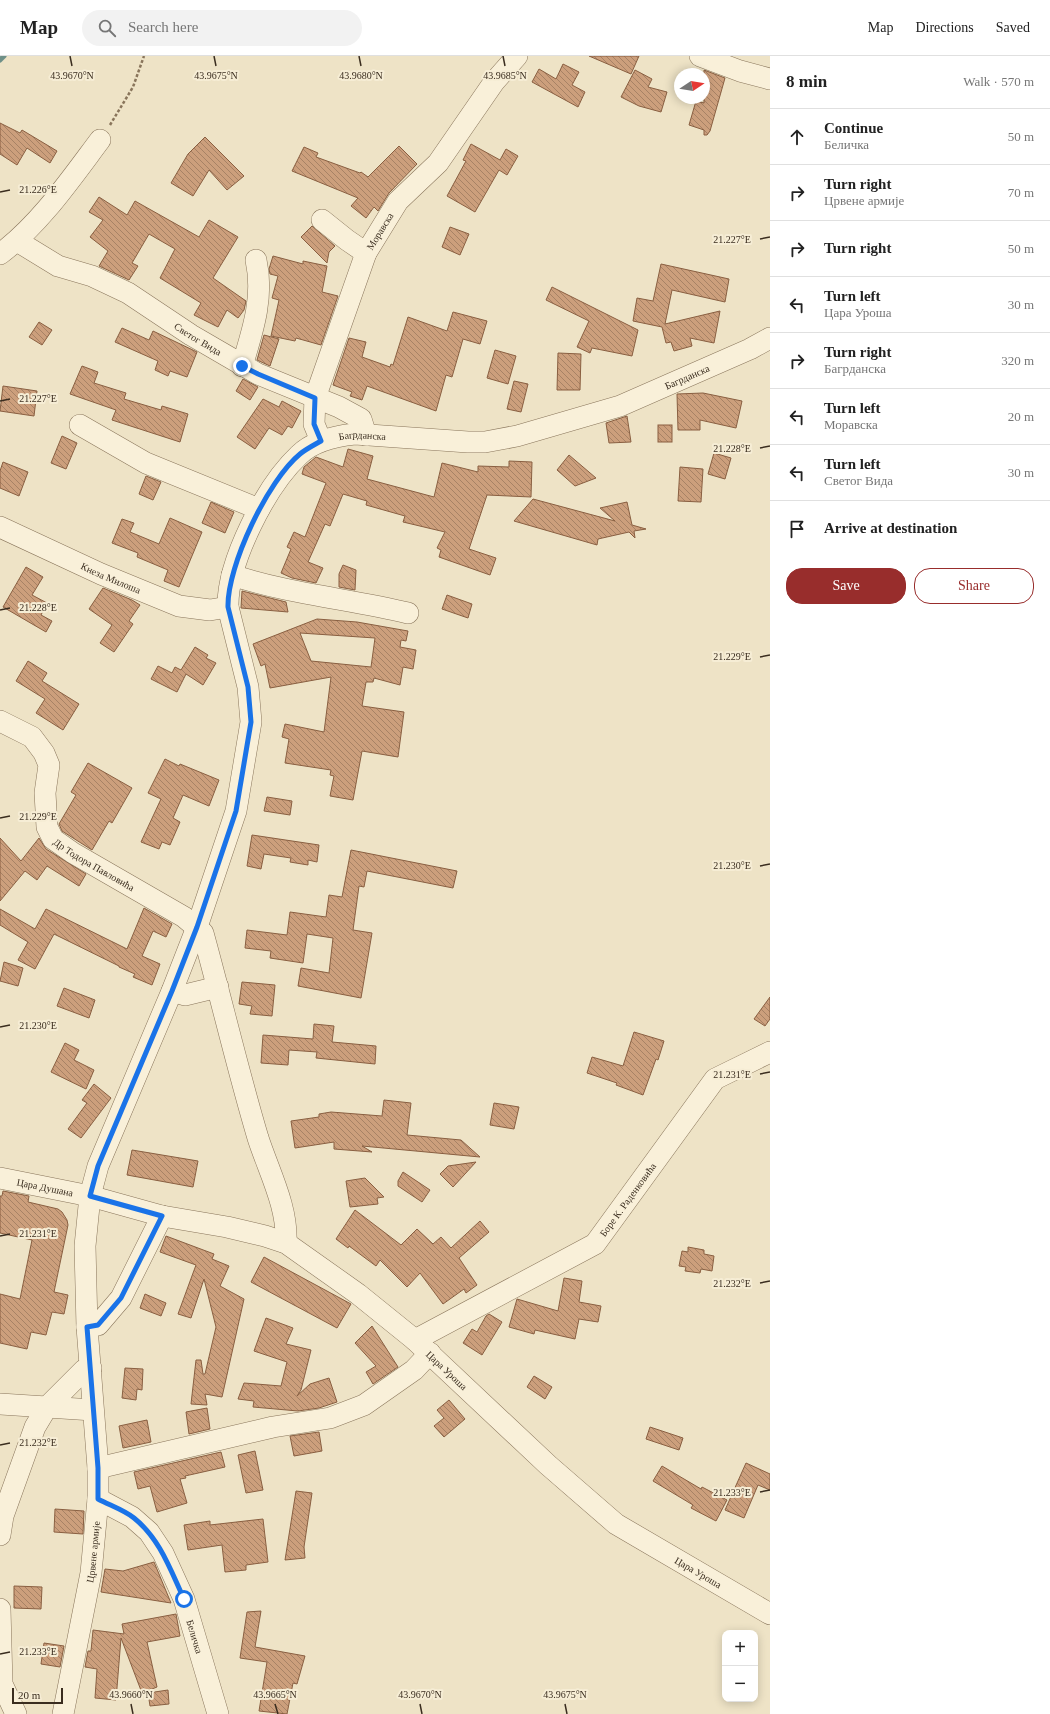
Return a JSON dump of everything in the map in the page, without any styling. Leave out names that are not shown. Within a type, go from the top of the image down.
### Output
[{"type":"street","name":"Моравска","points":[[321,441],[314,424],[315,398],[366,254],[398,202],[438,163],[494,82],[517,56]]},
{"type":"street","points":[[700,56],[740,71],[770,78]]},
{"type":"street","points":[[0,254],[17,242],[44,211],[100,140]]},
{"type":"street","points":[[322,220],[366,254]]},
{"type":"street","name":"Светог Вида","points":[[17,242],[58,266],[92,276],[128,293],[191,335],[242,366],[339,407],[360,419],[366,435]]},
{"type":"street","points":[[242,366],[257,314],[260,297],[259,272],[256,260]]},
{"type":"street","name":"Багрданска","points":[[90,1196],[98,1166],[172,991],[197,927],[236,811],[251,722],[248,687],[228,607],[227,593],[245,539],[259,509],[281,475],[299,454],[321,441],[343,435],[366,435],[468,442],[485,442],[517,436],[620,406],[750,349],[770,338]]},
{"type":"street","points":[[80,425],[146,463],[259,509]]},
{"type":"street","name":"Кнеза Милоша","points":[[0,527],[101,574],[179,606],[210,610],[228,607]]},
{"type":"street","points":[[232,575],[252,582],[368,603],[408,613]]},
{"type":"street","name":"Др Тодора Павловића","points":[[0,721],[32,737],[44,753],[49,765],[45,793],[46,827],[53,839],[72,853],[184,917],[197,927]]},
{"type":"street","points":[[197,927],[203,933],[258,1138],[283,1213],[287,1230],[286,1243]]},
{"type":"street","points":[[172,991],[185,995],[218,987]]},
{"type":"street","name":"Боре К. Раденковића","points":[[98,1468],[273,1427],[330,1418],[364,1405],[414,1370],[423,1347],[594,1244],[715,1079],[770,1052]]},
{"type":"street","name":"Цара Душана","points":[[0,1178],[90,1196]]},
{"type":"street","name":"Цара Уроша","points":[[90,1196],[162,1216],[227,1227],[265,1236],[286,1243],[358,1294],[423,1347],[548,1465],[616,1524],[770,1614]]},
{"type":"street","name":"Црвене армије","points":[[63,1714],[91,1573],[98,1499],[98,1468],[87,1327],[85,1246],[90,1196]]},
{"type":"street","points":[[87,1327],[98,1325],[121,1298],[162,1216]]},
{"type":"street","points":[[0,1536],[3,1516],[35,1427],[47,1407],[84,1370],[91,1368]]},
{"type":"street","points":[[0,1404],[93,1410]]},
{"type":"street","name":"Беличка","points":[[98,1499],[132,1517],[149,1532],[163,1553],[184,1599],[218,1714]]},
{"type":"street","points":[[0,1609],[1,1689],[16,1714]]},
{"type":"path","points":[[100,140],[133,87],[144,56]]},
{"type":"building","points":[[589,56],[639,56],[631,74]]},
{"type":"building","points":[[563,64],[579,72],[572,85],[585,92],[578,107],[532,82],[539,69],[556,79]]},
{"type":"building","points":[[635,70],[652,79],[648,87],[667,92],[661,112],[639,106],[621,97]]},
{"type":"building","points":[[710,72],[725,78],[710,131],[707,135],[704,135],[704,130],[689,125],[695,104],[710,104]]},
{"type":"building","points":[[0,123],[20,133],[22,130],[57,151],[50,163],[27,148],[17,165],[0,154]]},
{"type":"building","points":[[205,137],[244,176],[227,190],[209,170],[193,196],[171,183],[188,154]]},
{"type":"building","points":[[471,144],[500,160],[506,149],[518,156],[507,175],[499,170],[475,212],[447,196],[466,161],[463,160]]},
{"type":"building","points":[[399,146],[417,164],[389,193],[378,211],[374,207],[366,218],[351,206],[358,198],[292,171],[304,147],[318,153],[316,157],[360,173],[361,172],[368,177]]},
{"type":"building","points":[[99,197],[127,215],[135,201],[199,237],[209,220],[238,237],[213,278],[246,301],[244,310],[238,318],[227,310],[218,327],[194,315],[201,303],[160,278],[175,249],[149,234],[132,263],[138,266],[129,280],[99,266],[108,251],[90,237],[103,220],[89,212]]},
{"type":"building","points":[[312,226],[335,246],[329,252],[327,263],[301,237]]},
{"type":"building","points":[[450,227],[469,234],[460,255],[442,247]]},
{"type":"building","points":[[273,256],[303,264],[303,261],[327,266],[322,292],[338,296],[321,345],[296,338],[295,341],[271,336],[279,300],[272,298],[278,276],[270,274],[269,269]]},
{"type":"building","points":[[661,264],[729,279],[725,302],[672,290],[665,324],[720,311],[714,343],[690,338],[692,346],[674,351],[671,342],[666,343],[662,327],[633,321],[637,298],[653,301]]},
{"type":"building","points":[[552,287],[638,330],[632,356],[592,348],[590,353],[577,347],[589,321],[546,300]]},
{"type":"building","points":[[453,312],[487,321],[480,344],[463,339],[452,377],[446,375],[436,411],[367,386],[362,400],[350,396],[352,392],[333,385],[349,338],[366,342],[362,357],[390,367],[391,364],[393,365],[408,317],[447,331]]},
{"type":"building","points":[[39,322],[52,330],[42,345],[29,337]]},
{"type":"building","points":[[122,328],[149,340],[153,331],[197,352],[187,377],[170,371],[168,376],[155,370],[158,361],[115,342]]},
{"type":"building","points":[[264,335],[279,339],[270,366],[257,360]]},
{"type":"building","points":[[495,350],[516,356],[508,384],[487,378]]},
{"type":"building","points":[[558,353],[581,354],[580,390],[557,390]]},
{"type":"building","points":[[82,366],[98,372],[94,383],[126,393],[124,399],[161,410],[162,406],[188,414],[180,442],[112,420],[116,410],[70,394]]},
{"type":"building","points":[[243,379],[258,387],[250,400],[236,391]]},
{"type":"building","points":[[514,381],[528,384],[521,412],[507,409]]},
{"type":"building","points":[[3,386],[37,391],[34,416],[0,411]]},
{"type":"building","points":[[703,393],[742,401],[736,428],[700,420],[700,430],[678,430],[677,394]]},
{"type":"building","points":[[263,399],[279,407],[282,401],[301,411],[292,428],[288,426],[282,435],[269,428],[255,449],[237,437]]},
{"type":"building","points":[[627,416],[631,442],[609,443],[606,423]]},
{"type":"building","points":[[658,425],[672,425],[672,442],[658,442]]},
{"type":"building","points":[[62,436],[77,443],[66,469],[51,463]]},
{"type":"building","points":[[348,449],[373,456],[367,479],[434,497],[442,463],[478,472],[478,466],[509,467],[509,461],[532,462],[531,497],[487,495],[469,549],[496,558],[490,575],[439,557],[441,550],[437,548],[445,532],[403,522],[405,516],[366,505],[367,501],[343,494],[330,526],[325,524],[308,562],[323,568],[316,583],[292,578],[281,573],[291,549],[287,547],[294,532],[305,537],[326,483],[302,474],[304,467],[316,457],[343,467]]},
{"type":"building","points":[[714,453],[731,458],[725,479],[708,474]]},
{"type":"building","points":[[569,455],[596,478],[575,486],[557,470]]},
{"type":"building","points":[[3,462],[28,472],[19,496],[0,488],[0,471]]},
{"type":"building","points":[[680,467],[703,469],[701,502],[678,501]]},
{"type":"building","points":[[146,476],[161,482],[153,500],[139,494]]},
{"type":"building","points":[[533,499],[615,521],[600,508],[627,502],[632,525],[646,529],[634,531],[635,538],[629,532],[598,539],[597,545],[514,521]]},
{"type":"building","points":[[211,502],[234,512],[225,533],[202,523]]},
{"type":"building","points":[[170,518],[202,532],[179,587],[164,581],[168,570],[137,557],[138,553],[112,543],[122,519],[134,523],[130,532],[159,544]]},
{"type":"building","points":[[343,565],[356,570],[355,590],[339,587],[339,574]]},
{"type":"building","points":[[26,567],[43,577],[32,595],[47,603],[41,615],[52,621],[46,632],[3,607]]},
{"type":"building","points":[[103,588],[132,600],[140,605],[129,621],[133,624],[114,652],[100,643],[112,625],[89,609]]},
{"type":"building","points":[[242,591],[286,602],[288,612],[241,608]]},
{"type":"building","points":[[447,595],[472,604],[468,618],[442,609]]},
{"type":"building","points":[[317,619],[357,622],[408,631],[406,641],[401,640],[400,647],[416,650],[413,669],[403,667],[400,685],[374,678],[373,682],[366,682],[362,706],[404,712],[398,757],[362,751],[353,800],[330,796],[334,776],[330,775],[331,770],[285,763],[289,739],[282,737],[285,724],[324,732],[331,677],[270,688],[265,664],[261,666],[253,644]],"holes":[[[300,633],[375,638],[371,667],[311,661]]]},
{"type":"building","points":[[195,647],[208,655],[206,658],[216,663],[203,685],[186,674],[177,692],[151,679],[158,666],[172,673],[175,667],[181,670]]},
{"type":"building","points":[[28,661],[47,673],[42,681],[79,704],[63,730],[36,713],[45,699],[16,681]]},
{"type":"building","points":[[165,759],[179,766],[180,764],[219,780],[209,806],[183,795],[173,818],[180,822],[170,845],[162,842],[159,849],[141,842],[161,799],[148,793]]},
{"type":"building","points":[[88,763],[132,788],[112,823],[109,821],[92,850],[62,831],[59,824],[76,795],[71,792]]},
{"type":"building","points":[[267,797],[292,801],[290,815],[264,811]]},
{"type":"building","points":[[252,835],[319,845],[317,862],[308,860],[308,865],[290,862],[291,858],[264,854],[261,869],[247,866]]},
{"type":"building","points":[[0,838],[21,861],[39,838],[46,849],[86,874],[79,886],[47,866],[37,880],[25,871],[0,901]]},
{"type":"building","points":[[351,850],[457,871],[453,888],[367,871],[364,887],[359,886],[353,930],[372,933],[361,998],[298,986],[301,968],[329,973],[333,938],[307,934],[303,963],[270,958],[271,951],[245,948],[247,930],[287,935],[290,912],[326,917],[329,895],[342,897]]},
{"type":"building","points":[[144,908],[172,924],[166,937],[153,931],[142,956],[160,964],[152,985],[133,977],[135,974],[54,934],[35,969],[18,960],[28,942],[0,925],[0,909],[35,929],[46,909],[127,949]]},
{"type":"building","points":[[4,962],[23,968],[18,986],[0,981]]},
{"type":"building","points":[[242,982],[275,985],[272,1016],[250,1014],[252,1006],[239,1004]]},
{"type":"building","points":[[64,988],[95,1000],[89,1018],[57,1006]]},
{"type":"building","points":[[770,997],[770,1019],[765,1026],[754,1019]]},
{"type":"building","points":[[314,1024],[334,1026],[332,1042],[376,1046],[375,1064],[316,1058],[317,1052],[289,1050],[288,1065],[261,1063],[263,1035],[313,1039]]},
{"type":"building","points":[[634,1032],[664,1041],[658,1060],[656,1059],[643,1095],[616,1085],[617,1083],[587,1073],[592,1057],[623,1066]]},
{"type":"building","points":[[65,1043],[79,1050],[74,1060],[94,1070],[86,1089],[51,1072]]},
{"type":"building","points":[[94,1084],[111,1098],[81,1138],[68,1129],[87,1103],[82,1100]]},
{"type":"building","points":[[384,1100],[411,1103],[407,1135],[461,1140],[480,1157],[362,1146],[372,1152],[334,1149],[334,1142],[295,1148],[291,1121],[319,1117],[319,1114],[331,1112],[382,1116]]},
{"type":"building","points":[[494,1103],[519,1107],[514,1129],[490,1125]]},
{"type":"building","points":[[132,1150],[198,1161],[193,1187],[127,1175]]},
{"type":"building","points":[[476,1162],[453,1187],[440,1174],[448,1166]]},
{"type":"building","points":[[403,1172],[430,1190],[422,1202],[398,1186],[398,1181]]},
{"type":"building","points":[[365,1178],[384,1197],[377,1198],[378,1204],[350,1207],[346,1181]]},
{"type":"building","points":[[3,1191],[29,1196],[28,1202],[58,1209],[67,1220],[68,1225],[54,1292],[68,1295],[64,1314],[52,1312],[46,1335],[31,1332],[27,1349],[0,1343],[0,1294],[20,1299],[32,1240],[0,1233],[0,1196],[2,1196]]},
{"type":"building","points":[[355,1210],[401,1245],[417,1229],[433,1244],[441,1237],[451,1248],[480,1221],[489,1232],[459,1258],[477,1285],[466,1293],[464,1289],[443,1304],[420,1273],[407,1287],[380,1260],[376,1266],[349,1246],[348,1248],[336,1239]]},
{"type":"building","points":[[166,1236],[214,1254],[212,1259],[229,1266],[220,1286],[244,1299],[222,1397],[205,1394],[207,1405],[191,1404],[196,1360],[201,1360],[203,1374],[205,1374],[216,1327],[204,1279],[191,1318],[178,1314],[196,1265],[160,1252]]},
{"type":"building","points":[[688,1247],[704,1250],[704,1254],[714,1256],[712,1271],[701,1269],[700,1273],[685,1271],[686,1267],[679,1266],[682,1251],[688,1252]]},
{"type":"building","points":[[264,1257],[351,1304],[337,1328],[251,1282]]},
{"type":"building","points":[[564,1278],[582,1281],[579,1302],[601,1306],[598,1322],[579,1319],[575,1339],[535,1330],[534,1334],[509,1327],[517,1299],[558,1311]]},
{"type":"building","points":[[145,1294],[166,1303],[161,1316],[140,1308]]},
{"type":"building","points":[[489,1314],[502,1322],[482,1355],[463,1343],[472,1329],[477,1332],[486,1316]]},
{"type":"building","points":[[266,1318],[293,1328],[286,1344],[311,1350],[301,1390],[297,1396],[310,1384],[329,1378],[337,1402],[319,1408],[298,1411],[253,1407],[254,1401],[238,1399],[244,1383],[281,1386],[287,1362],[254,1351]]},
{"type":"building","points":[[372,1326],[398,1367],[373,1384],[366,1372],[376,1366],[355,1343]]},
{"type":"building","points":[[125,1368],[143,1369],[142,1390],[137,1389],[136,1400],[122,1398]]},
{"type":"building","points":[[534,1376],[552,1387],[545,1399],[527,1387]]},
{"type":"building","points":[[449,1400],[465,1419],[444,1437],[434,1426],[444,1418],[437,1410]]},
{"type":"building","points":[[207,1408],[210,1429],[189,1434],[186,1412]]},
{"type":"building","points":[[147,1420],[151,1442],[123,1448],[119,1426]]},
{"type":"building","points":[[650,1427],[683,1438],[679,1450],[646,1439]]},
{"type":"building","points":[[319,1432],[322,1451],[294,1456],[290,1436]]},
{"type":"building","points":[[255,1451],[263,1490],[246,1493],[238,1455]]},
{"type":"building","points":[[221,1452],[225,1467],[185,1476],[186,1478],[180,1479],[187,1503],[157,1512],[150,1486],[138,1489],[134,1472]]},
{"type":"building","points":[[746,1463],[770,1474],[770,1490],[758,1485],[744,1518],[725,1510]]},
{"type":"building","points":[[662,1466],[701,1489],[702,1487],[727,1500],[716,1521],[691,1508],[693,1505],[653,1481]]},
{"type":"building","points":[[296,1491],[312,1493],[304,1547],[305,1558],[285,1560]]},
{"type":"building","points":[[55,1509],[84,1511],[83,1534],[54,1532]]},
{"type":"building","points":[[263,1519],[268,1562],[246,1565],[246,1570],[225,1572],[222,1545],[188,1550],[184,1525],[210,1521],[210,1525]]},
{"type":"building","points":[[154,1562],[171,1603],[101,1592],[105,1569],[123,1571]]},
{"type":"building","points":[[14,1586],[42,1587],[41,1609],[14,1608]]},
{"type":"building","points":[[261,1611],[255,1647],[305,1656],[297,1684],[293,1683],[287,1714],[259,1711],[267,1662],[240,1658],[247,1612]]},
{"type":"building","points":[[176,1614],[180,1636],[147,1642],[157,1687],[142,1693],[121,1638],[116,1700],[95,1698],[97,1669],[85,1667],[88,1651],[91,1651],[93,1630],[124,1634],[122,1624]]},
{"type":"building","points":[[44,1643],[64,1646],[60,1667],[41,1664]]},
{"type":"building","points":[[168,1690],[169,1704],[150,1706],[148,1693]]},
{"type":"waterway","points":[[0,60],[4,56]]},
{"type":"route","points":[[184,1599],[163,1553],[149,1532],[132,1517],[98,1499],[98,1468],[87,1327],[98,1325],[121,1298],[162,1216],[90,1196],[98,1166],[172,991],[197,927],[236,811],[251,722],[248,687],[228,607],[227,593],[232,575],[245,539],[259,509],[281,475],[299,454],[321,441],[314,424],[315,398],[242,366]]}]
